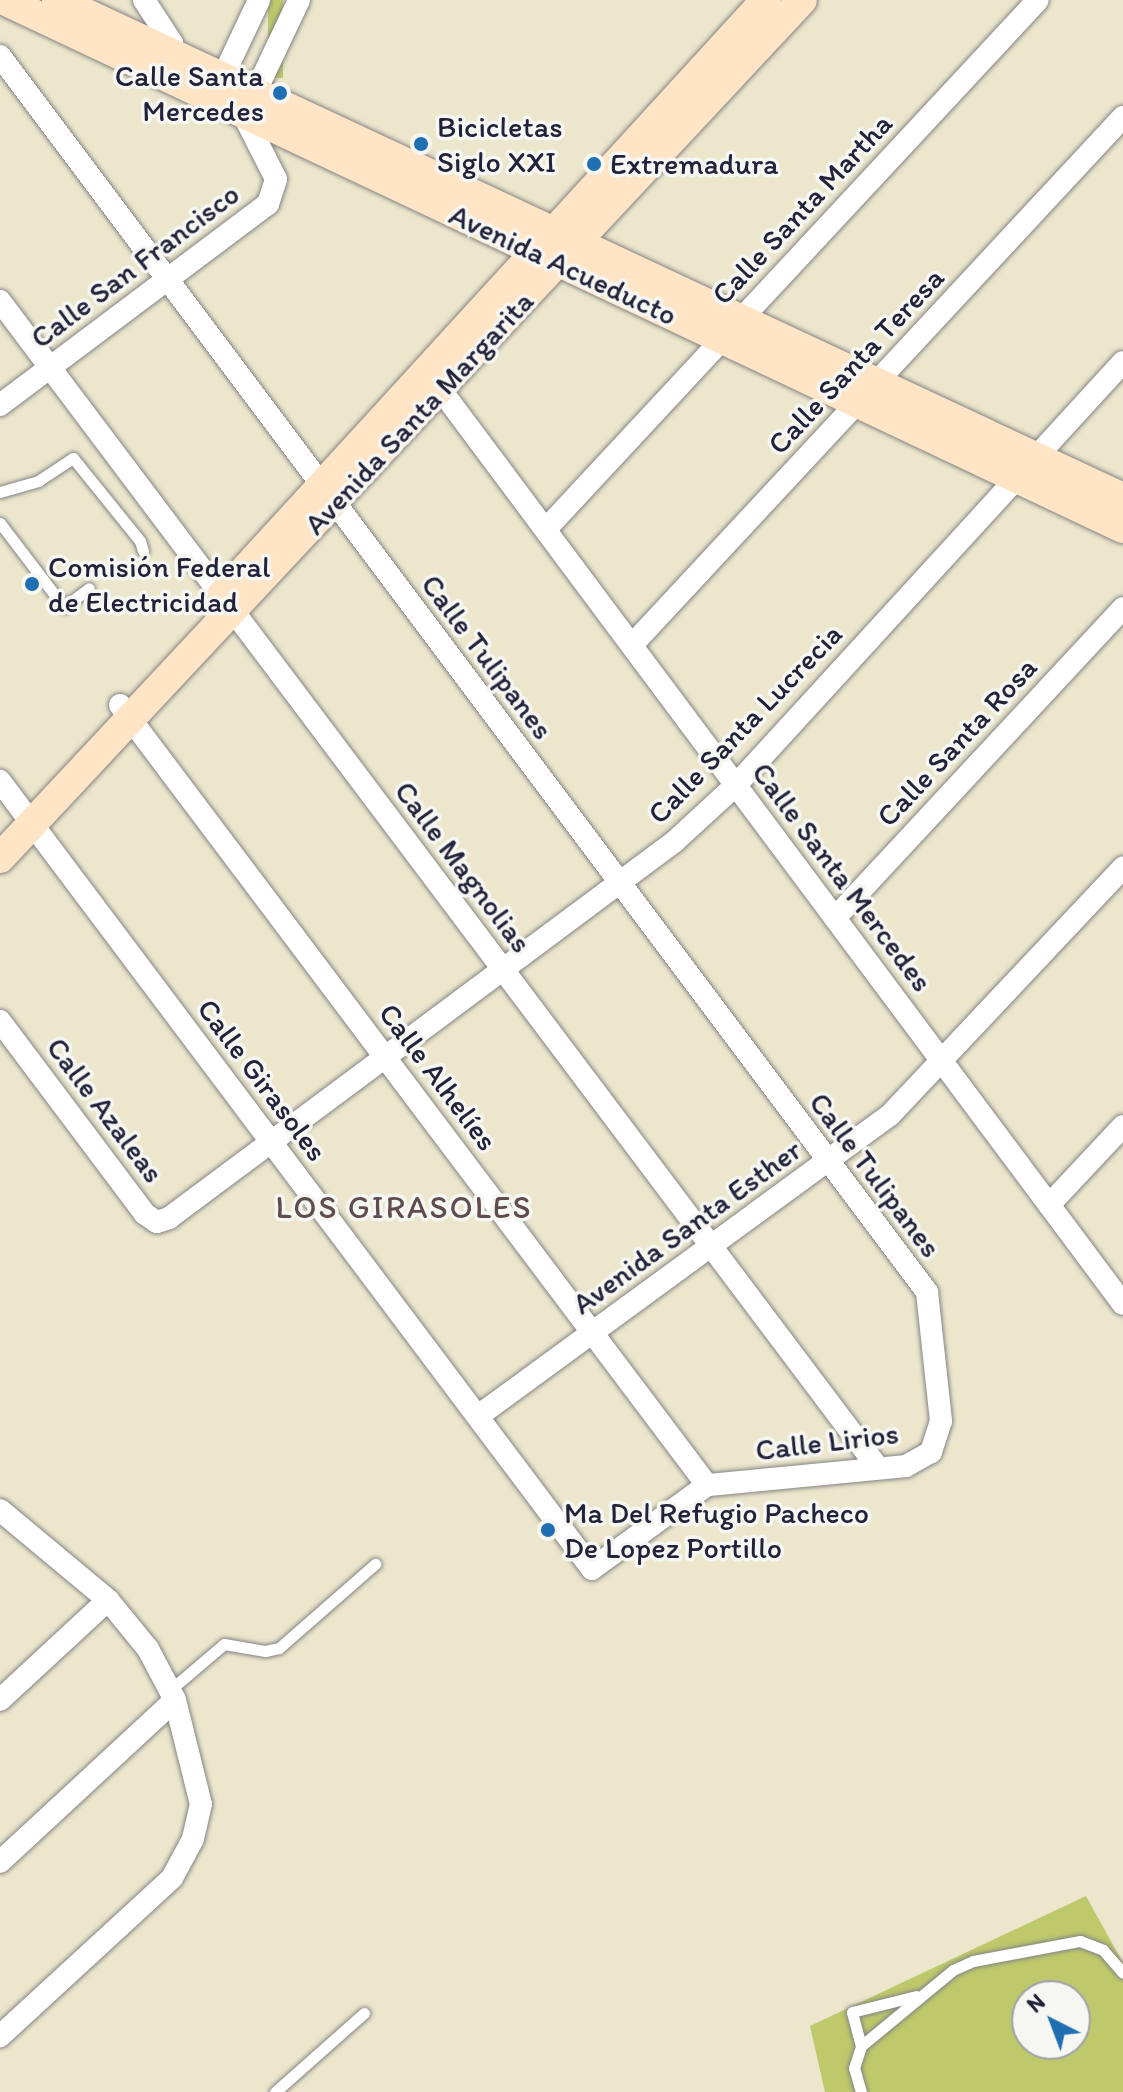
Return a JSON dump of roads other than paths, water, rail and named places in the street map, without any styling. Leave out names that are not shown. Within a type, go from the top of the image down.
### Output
[{"type":"main road","name":"Avenida Acueducto","points":[[4,0],[172,68],[1025,467],[1123,528]]},
{"type":"main road","name":"Avenida Acueducto","points":[[57,0],[172,68]]},
{"type":"main road","name":"Avenida Santa Margarita","points":[[556,248],[732,37],[767,7]]},
{"type":"main road","name":"Avenida Santa Margarita","points":[[0,858],[28,818],[556,248],[767,7]]},
{"type":"main road","name":"Avenida Acueducto","points":[[1025,467],[1123,498]]},
{"type":"main road","name":"Avenida Santa Margarita","points":[[0,831],[28,818]]},
{"type":"street","points":[[144,0],[166,31],[172,68]]},
{"type":"street","points":[[217,89],[259,0]]},
{"type":"street","points":[[249,105],[299,0]]},
{"type":"street","name":"Calle Santa Martha","points":[[546,529],[1038,0]]},
{"type":"street","name":"Calle Tulipanes","points":[[0,56],[826,1162],[927,1292]]},
{"type":"street","name":"Calle San Francisco","points":[[0,405],[268,204],[276,179],[249,105]]},
{"type":"street","name":"Calle Santa Teresa","points":[[632,645],[1123,117]]},
{"type":"street","name":"Calle Magnolias","points":[[0,301],[878,1468]]},
{"type":"street","name":"Calle Santa Lucrecia","points":[[169,1218],[621,887],[736,785],[1123,362]]},
{"type":"street","name":"Calle Santa Mercedes","points":[[434,380],[1123,1304]]},
{"type":"street","name":"Calle Santa Rosa","points":[[835,918],[1123,608]]},
{"type":"street","name":"Calle Alhelíes","points":[[126,714],[707,1485]]},
{"type":"street","name":"Calle Girasoles","points":[[0,781],[592,1569],[707,1485]]},
{"type":"street","name":"Avenida Santa Esther","points":[[478,1416],[890,1115],[1123,868]]},
{"type":"street","name":"Calle Azaleas","points":[[0,1021],[145,1214],[157,1222],[169,1218]]},
{"type":"street","points":[[1049,1205],[1123,1126]]},
{"type":"street","name":"Calle Lirios","points":[[707,1485],[915,1463],[931,1452],[939,1438],[927,1292]]},
{"type":"street","points":[[0,2036],[172,1878],[193,1839],[201,1804],[172,1695],[148,1649],[108,1600],[5,1522]]},
{"type":"street","points":[[0,1700],[108,1600]]},
{"type":"street","points":[[0,1862],[172,1695]]},
{"type":"lane","points":[[0,492],[38,481],[73,458],[140,541],[143,551]]},
{"type":"lane","points":[[0,523],[64,607],[89,588]]},
{"type":"lane","points":[[172,1695],[224,1644],[265,1651],[279,1648],[375,1564]]},
{"type":"lane","points":[[861,2092],[854,2068],[861,2046],[916,1996],[973,1961],[1080,1941],[1103,1950],[1123,1973]]},
{"type":"lane","points":[[861,2046],[850,2021],[857,2008],[916,1996]]},
{"type":"lane","points":[[275,2092],[364,2013]]},
{"type":"place","name":"Calle Santa Mercedes","points":[[280,93]]},
{"type":"place","name":"Bicicletas Siglo XXI","points":[[421,144]]},
{"type":"place","name":"Extremadura","points":[[594,164]]},
{"type":"place","name":"Comisión Federal de Electricidad","points":[[32,584]]},
{"type":"place","name":"Ma Del Refugio Pacheco De Lopez Portillo","points":[[548,1530]]},
{"type":"district","name":"LOS GIRASOLES","points":[[404,1207]]}]
